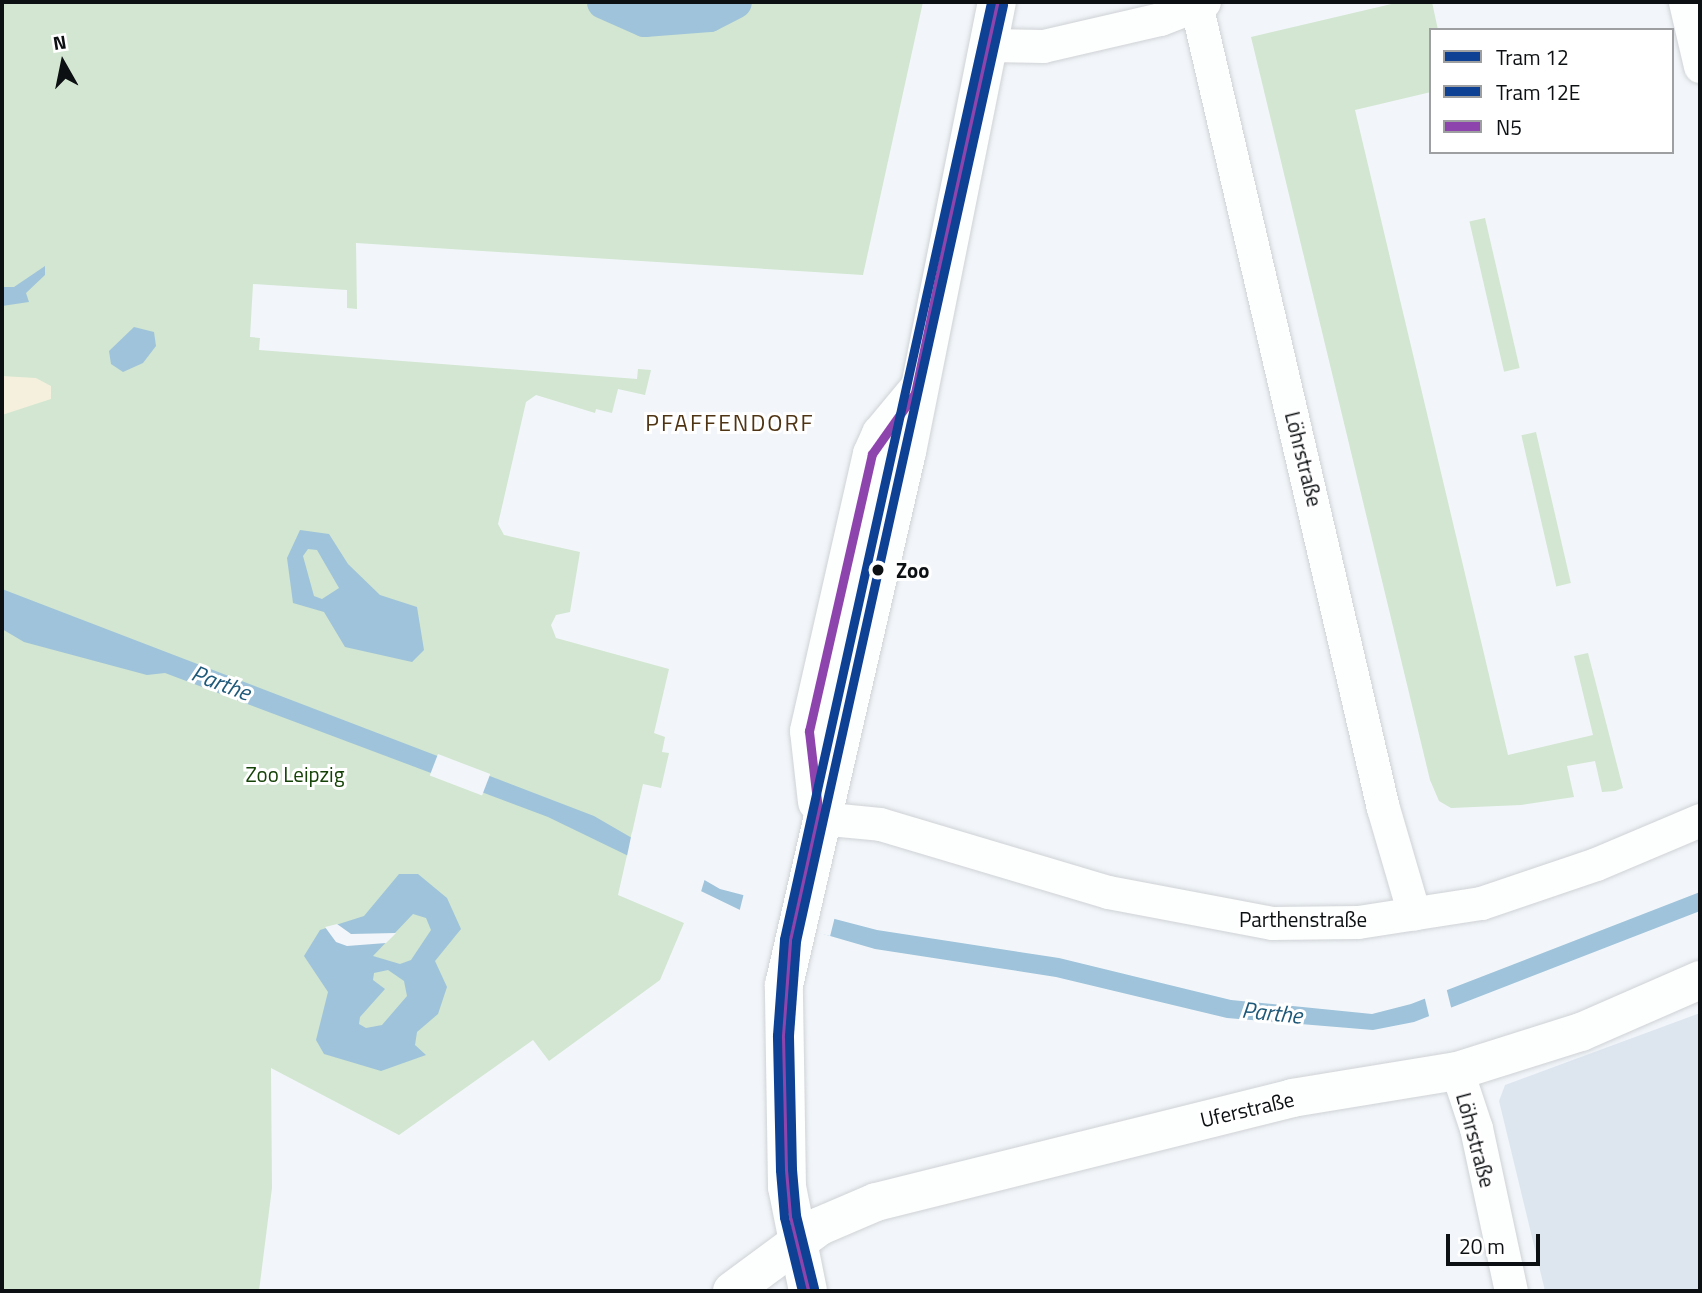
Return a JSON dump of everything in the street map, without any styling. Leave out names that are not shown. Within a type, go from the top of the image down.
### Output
[{"type":"main road","points":[[808,1291],[787,1187],[782,1035],[792,942],[815,836],[843,738],[997,2]]},
{"type":"main road","name":"Uferstraße","points":[[732,1291],[796,1242],[839,1215],[975,1176],[1292,1098],[1457,1071],[1581,1032],[1700,980]]},
{"type":"street","points":[[1685,2],[1700,66]]},
{"type":"street","points":[[989,45],[1043,46],[1160,19],[1200,3]]},
{"type":"street","name":"Löhrstraße","points":[[1200,3],[1383,808],[1414,914]]},
{"type":"street","name":"Parthenstraße","points":[[815,836],[880,824],[1108,892],[1236,920],[1358,922],[1481,903],[1540,884],[1700,820]]},
{"type":"street","name":"Löhrstraße","points":[[1457,1071],[1476,1128],[1511,1291]]},
{"type":"shaded area","points":[[1700,1013],[1700,1291],[1545,1291],[1499,1101],[1505,1085]]},
{"type":"green space","name":"Zoo Leipzig","points":[[2,2],[923,2],[863,275],[356,243],[357,309],[347,308],[347,290],[253,284],[250,337],[260,338],[259,350],[637,379],[638,369],[651,370],[645,395],[618,389],[612,413],[596,409],[595,413],[536,395],[526,402],[498,524],[504,535],[580,552],[570,612],[556,615],[551,625],[556,638],[669,669],[654,733],[665,737],[662,752],[669,753],[661,788],[643,784],[618,895],[684,923],[660,980],[549,1061],[533,1040],[399,1135],[271,1068],[272,1188],[259,1291],[2,1291]]},
{"type":"green space","points":[[1400,2],[1432,2],[1438,28],[1429,28],[1429,92],[1355,110],[1508,755],[1593,735],[1574,656],[1588,653],[1623,788],[1602,792],[1595,761],[1567,766],[1574,797],[1521,805],[1451,808],[1439,801],[1430,780],[1251,37]]},
{"type":"green space","points":[[1485,218],[1520,368],[1504,372],[1469,222]]},
{"type":"green space","points":[[1536,432],[1571,583],[1556,586],[1521,435]]},
{"type":"sand","points":[[2,376],[36,378],[51,386],[51,399],[2,415]]},
{"type":"water","points":[[45,266],[45,275],[26,293],[29,302],[2,306],[2,287],[14,287]]},
{"type":"water","points":[[134,327],[154,332],[156,346],[143,363],[123,372],[111,364],[109,351]]},
{"type":"water","points":[[300,530],[329,534],[348,564],[380,595],[417,607],[424,650],[412,662],[345,647],[324,612],[293,603],[287,558]],"holes":[[[308,549],[317,550],[339,588],[322,599],[314,596],[303,556]]]},
{"type":"water","name":"Parthe","points":[[2,589],[594,816],[720,889],[877,930],[1059,958],[1231,1000],[1372,1014],[1411,1004],[1700,892],[1700,911],[1414,1022],[1373,1030],[1227,1018],[1056,977],[875,949],[740,910],[548,817],[165,673],[147,675],[24,642],[2,629]]},
{"type":"water","points":[[399,874],[418,874],[447,898],[461,929],[435,961],[447,987],[438,1014],[417,1032],[415,1045],[426,1055],[381,1071],[324,1054],[316,1040],[328,992],[304,956],[320,930],[364,916]],"holes":[[[413,914],[426,918],[431,930],[411,960],[400,964],[373,956]],[[388,970],[404,981],[407,996],[382,1025],[366,1028],[359,1024],[360,1017],[385,989],[373,980],[374,973]]]},
{"type":"pier","points":[[438,754],[490,774],[482,796],[430,775]]},
{"type":"pier","points":[[632,832],[706,875],[700,895],[627,856]]},
{"type":"pier","points":[[744,893],[835,916],[830,936],[739,913]]},
{"type":"pier","points":[[337,924],[351,934],[396,933],[386,943],[347,946],[336,942],[325,927]]},
{"type":"pier","points":[[1446,987],[1452,1011],[1430,1020],[1424,995]]},
{"type":"waterway","points":[[603,2],[644,20],[709,15],[735,2]]},
{"type":"tram line","name":"12","points":[[802,1291],[784,1217],[780,1170],[777,1035],[784,939],[991,2]]},
{"type":"tram line","name":"12E","points":[[814,1288],[796,1215],[792,1169],[789,1035],[796,941],[1003,5]]},
{"type":"transit line","name":"N5","points":[[808,1291],[787,1187],[782,1035],[792,942],[819,818],[809,731],[872,454],[915,393],[997,2]]},
{"type":"place","name":"Zoo","points":[[878,570]]},
{"type":"district","name":"PFAFFENDORF","points":[[730,423]]}]
